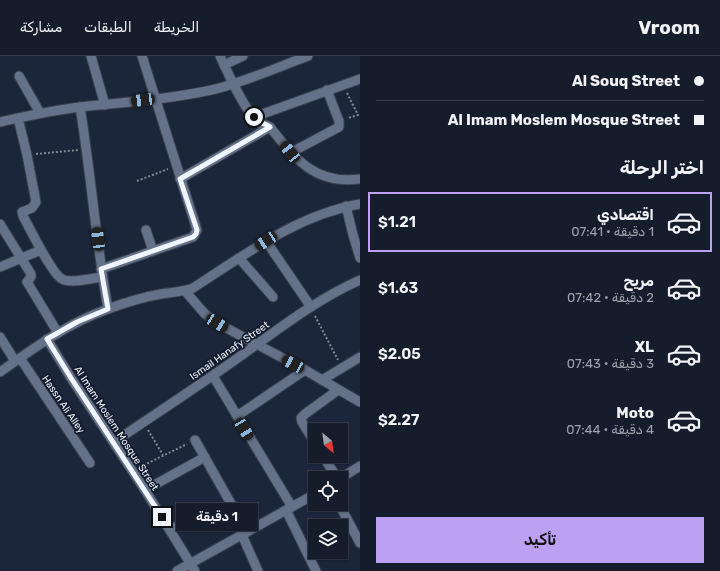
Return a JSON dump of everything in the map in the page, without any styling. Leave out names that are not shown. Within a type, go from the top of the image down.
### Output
[{"type":"street","points":[[91,56],[105,105]]},
{"type":"street","points":[[18,118],[36,202],[32,208],[22,212],[22,214],[41,250],[57,276],[61,279],[70,281],[102,273],[153,251],[193,237],[197,230],[142,56]]},
{"type":"street","points":[[243,56],[222,60],[233,84],[254,117],[261,124],[270,127],[290,152],[303,165],[316,173],[342,180],[360,179]]},
{"type":"street","points":[[0,122],[40,113],[80,107],[198,93],[233,84],[308,56]]},
{"type":"street","points":[[19,76],[40,113]]},
{"type":"street","points":[[254,117],[360,79]]},
{"type":"street","points":[[290,152],[339,127],[339,121],[327,90]]},
{"type":"street","points":[[80,107],[108,309]]},
{"type":"street","points":[[180,179],[270,127]]},
{"type":"street","points":[[0,372],[47,339],[77,322],[108,309],[159,294],[185,291],[193,288],[285,229],[309,218],[330,211],[346,206],[360,204]]},
{"type":"street","points":[[346,206],[352,235],[360,258]]},
{"type":"street","points":[[0,224],[31,276],[27,282],[58,333]]},
{"type":"street","points":[[146,230],[153,251]]},
{"type":"street","points":[[266,241],[311,307]]},
{"type":"street","points":[[0,267],[41,250]]},
{"type":"street","points":[[239,258],[273,297]]},
{"type":"street","name":"Ismail Hanafy Street","points":[[114,442],[311,307],[360,280]]},
{"type":"street","points":[[185,291],[200,308],[217,323],[305,370],[360,402]]},
{"type":"street","name":"Hassn Ali Alley","points":[[0,337],[90,463]]},
{"type":"street","name":"Al Imam Moslem Mosque Street","points":[[47,339],[193,567]]},
{"type":"street","points":[[322,380],[360,357]]},
{"type":"street","points":[[237,416],[305,370]]},
{"type":"street","points":[[212,376],[237,416],[289,509],[316,571]]},
{"type":"street","points":[[308,432],[301,418],[338,390]]},
{"type":"street","points":[[195,440],[244,534],[258,571]]},
{"type":"street","points":[[145,490],[205,458]]},
{"type":"street","points":[[348,474],[360,466]]},
{"type":"street","points":[[177,571],[193,567],[244,534],[308,498]]},
{"type":"street","points":[[170,530],[205,511]]},
{"type":"street","points":[[343,511],[360,543]]},
{"type":"path","points":[[339,121],[358,115],[343,85]]},
{"type":"path","points":[[27,155],[87,150]]},
{"type":"path","points":[[137,181],[176,166]]},
{"type":"path","points":[[311,307],[342,368]]},
{"type":"path","points":[[144,422],[163,456]]},
{"type":"path","points":[[132,471],[195,440]]},
{"type":"route","points":[[162,517],[47,339],[77,322],[108,309],[101,269],[193,237],[196,234],[197,230],[180,179],[270,127],[261,124],[254,117]]}]
